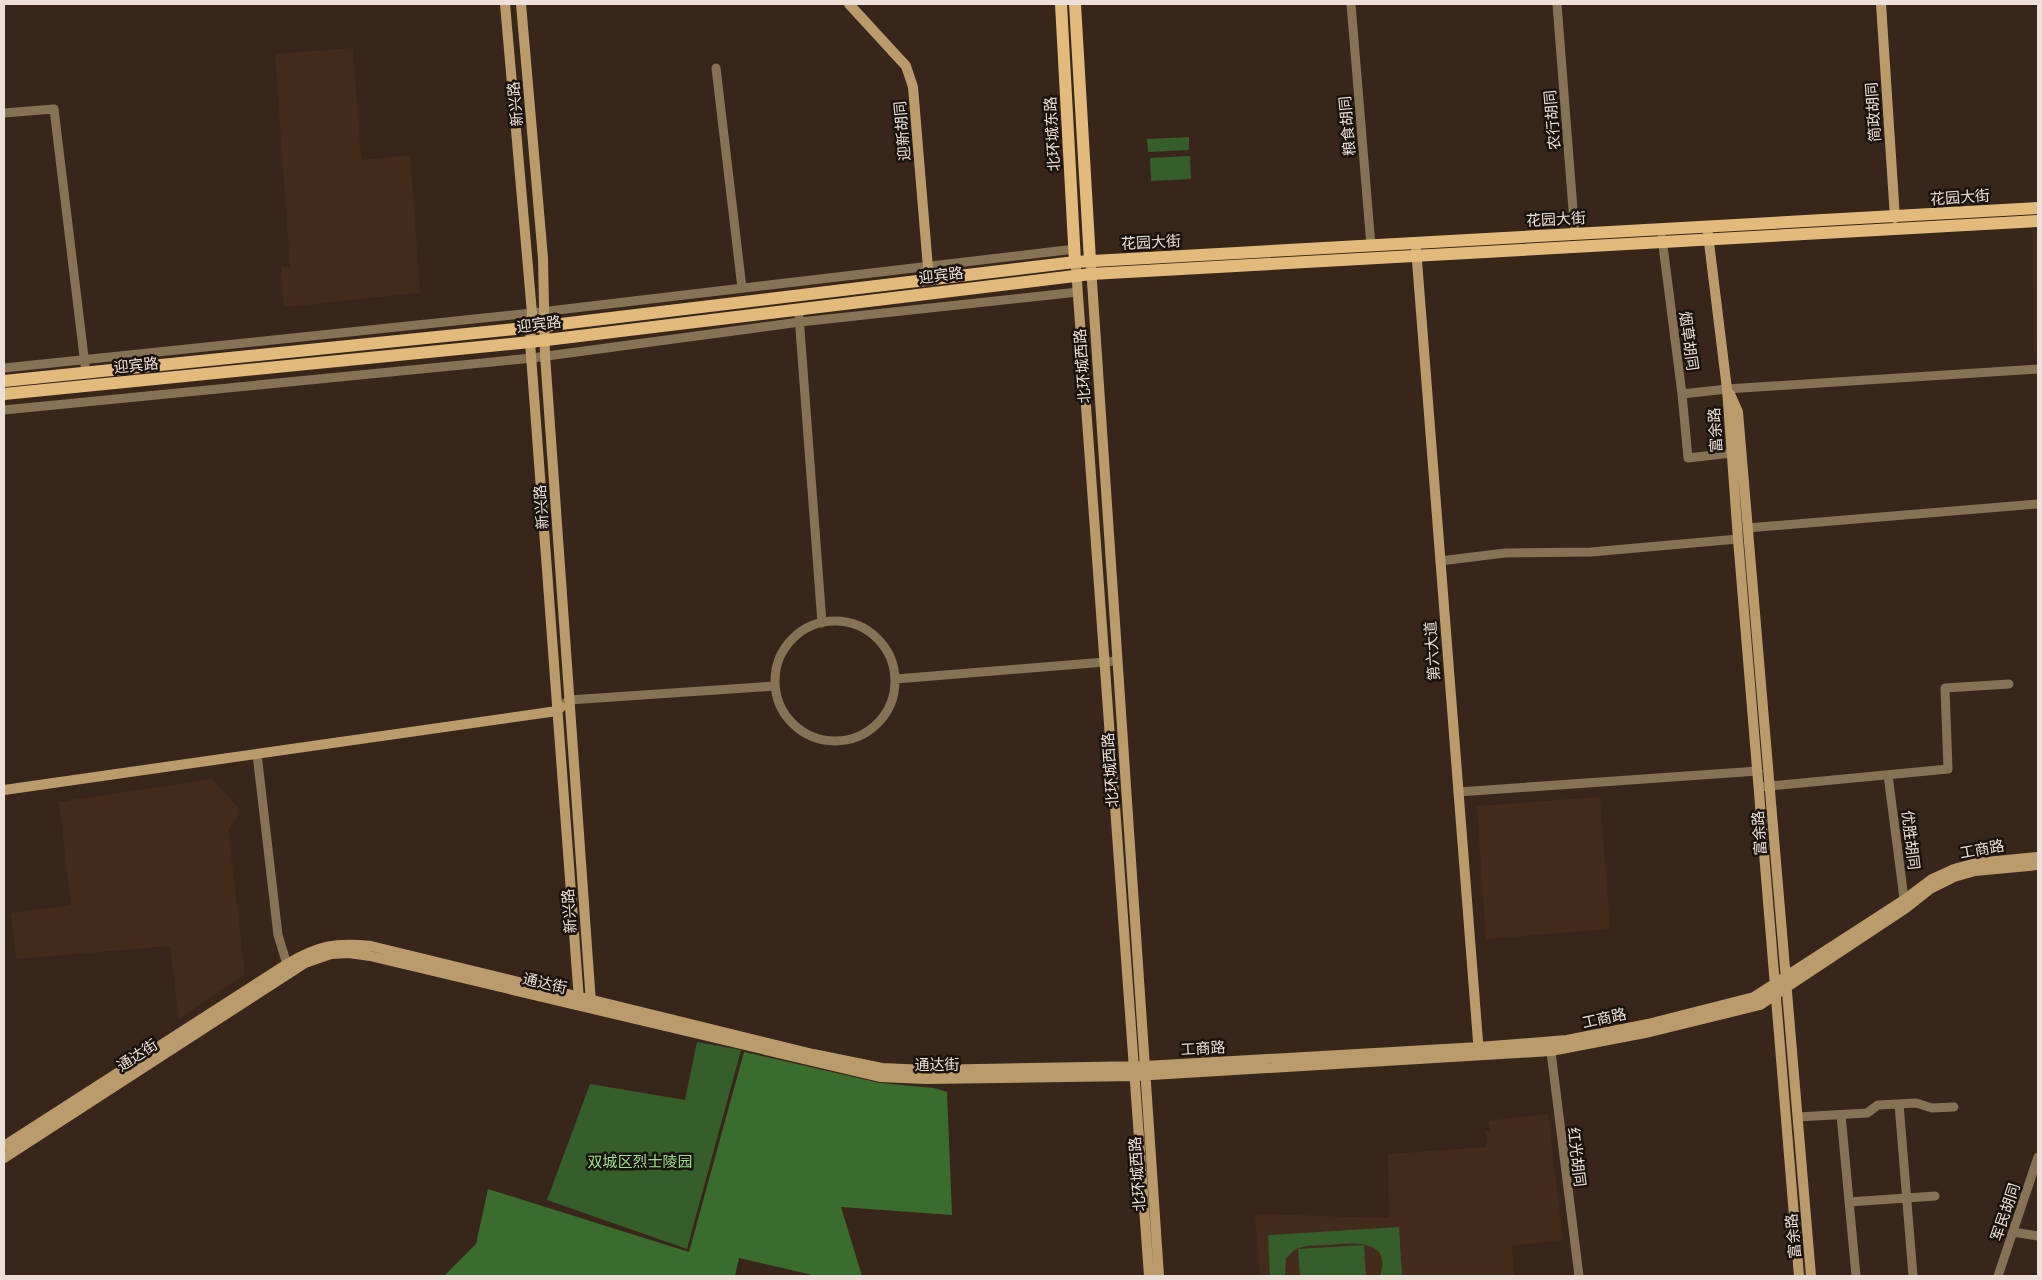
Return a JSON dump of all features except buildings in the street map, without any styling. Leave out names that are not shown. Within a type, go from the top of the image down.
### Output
[{"type":"main road","name":"新兴路","points":[[505,4],[532,313],[530,342],[591,1009]]},
{"type":"main road","name":"新兴路","points":[[521,4],[546,312],[544,326],[545,355],[579,1001]]},
{"type":"main road","name":"迎新胡同","points":[[849,4],[906,66],[913,87],[929,280]]},
{"type":"main road","name":"北环城东路","points":[[1061,4],[1075,256]]},
{"type":"main road","name":"北环城东路","points":[[1075,4],[1091,268]]},
{"type":"main road","name":"简政胡同","points":[[1881,4],[1894,218]]},
{"type":"main road","name":"花园大街","points":[[1076,276],[1091,268],[1371,246],[1707,226],[1894,218],[2038,208]]},
{"type":"main road","name":"花园大街","points":[[1075,256],[1091,268],[1416,257],[2038,220]]},
{"type":"main road","name":"富余路","points":[[1707,226],[1727,389],[1799,1276]]},
{"type":"main road","name":"第六大道","points":[[1415,243],[1479,1052]]},
{"type":"main road","name":"北环城西路","points":[[1075,256],[1106,662],[1159,1276]]},
{"type":"main road","name":"迎宾路","points":[[4,381],[530,328],[750,302],[799,309],[929,280],[1075,256]]},
{"type":"main road","name":"北环城西路","points":[[1091,268],[1117,661],[1140,1071],[1149,1276]]},
{"type":"main road","name":"迎宾路","points":[[4,394],[530,342],[1076,276]]},
{"type":"main road","name":"富余路","points":[[1727,389],[1738,412],[1812,1276]]},
{"type":"main road","points":[[4,790],[258,754],[563,706]]},
{"type":"main road","name":"工商路","points":[[1905,904],[1932,879],[1954,869],[1976,863],[2038,857]]},
{"type":"main road","name":"工商路","points":[[1140,1071],[1595,1044],[1731,1014],[1760,1005],[1775,989],[1787,981],[1905,904],[1954,877],[1975,871],[2038,865]]},
{"type":"main road","name":"通达街","points":[[4,1146],[288,969],[319,957],[349,952],[579,1001],[591,1009],[880,1077],[926,1079],[1140,1071]]},
{"type":"main road","name":"通达街","points":[[4,1158],[245,1004],[288,969]]},
{"type":"main road","name":"通达街","points":[[579,1001],[590,998],[814,1054],[882,1068],[1140,1071]]},
{"type":"street","name":"粮食胡同","points":[[1350,4],[1371,246]]},
{"type":"street","name":"农行胡同","points":[[1557,4],[1575,235]]},
{"type":"street","points":[[716,68],[745,288],[750,302]]},
{"type":"street","points":[[4,113],[54,110],[86,372]]},
{"type":"street","name":"烟草胡同","points":[[1660,229],[1682,394],[1688,458],[1731,453]]},
{"type":"street","points":[[4,368],[546,312],[928,266],[1075,256]]},
{"type":"street","points":[[4,410],[532,358],[799,309],[1078,292]]},
{"type":"street","points":[[799,309],[822,623]]},
{"type":"street","points":[[1682,394],[1727,389],[2038,369]]},
{"type":"street","points":[[1748,528],[2038,504]]},
{"type":"street","points":[[1440,561],[1505,553],[1591,552],[1738,539]]},
{"type":"street","points":[[832,620],[851,622],[868,630],[883,643],[892,660],[896,679],[893,700],[884,718],[868,732],[849,741],[828,742],[808,736],[791,723],[780,706],[775,686],[776,666],[784,649],[797,634],[813,625],[832,620]]},
{"type":"street","points":[[896,679],[1117,661]]},
{"type":"street","points":[[1759,787],[1948,769],[1946,688],[2009,684]]},
{"type":"street","points":[[563,706],[775,686]]},
{"type":"street","points":[[258,754],[278,935],[288,969]]},
{"type":"street","points":[[1458,792],[1758,771]]},
{"type":"street","name":"优胜胡同","points":[[1888,775],[1905,904]]},
{"type":"street","name":"红光胡同","points":[[1550,1047],[1578,1276]]},
{"type":"street","points":[[1798,1117],[1867,1113],[1878,1106],[1899,1104],[1916,1103],[1932,1108],[1954,1107]]},
{"type":"street","points":[[1899,1104],[1913,1276]]},
{"type":"street","points":[[1841,1115],[1856,1276]]},
{"type":"street","name":"军民胡同","points":[[1998,1276],[2038,1157]]},
{"type":"street","points":[[1849,1202],[1934,1196]]},
{"type":"street","points":[[2013,1232],[2038,1236]]},
{"type":"shaded area","points":[[353,48],[361,160],[410,155],[420,293],[284,307],[281,267],[290,266],[275,54]]},
{"type":"shaded area","points":[[2032,230],[2038,230],[2038,352],[2034,353]]},
{"type":"shaded area","points":[[212,779],[238,807],[237,818],[228,829],[245,974],[179,1019],[170,946],[16,959],[11,913],[71,905],[59,802]]},
{"type":"shaded area","points":[[1600,797],[1610,929],[1486,939],[1477,806]]},
{"type":"shaded area","points":[[1548,1114],[1563,1240],[1511,1246],[1515,1276],[1260,1276],[1255,1214],[1389,1218],[1388,1154],[1487,1147],[1485,1131],[1490,1130],[1488,1121]]},
{"type":"green space","points":[[1189,137],[1189,150],[1148,152],[1147,139]]},
{"type":"green space","points":[[1190,156],[1191,179],[1151,181],[1150,158]]},
{"type":"green space","name":"双城区烈士陵园","points":[[697,1042],[741,1050],[687,1249],[547,1200],[590,1084],[685,1100]]},
{"type":"green space","points":[[744,1052],[880,1083],[934,1088],[947,1092],[952,1215],[841,1207],[862,1276],[817,1276],[739,1258],[735,1276],[444,1276],[476,1244],[488,1189],[689,1252]]},
{"type":"green space","points":[[1399,1227],[1402,1276],[1380,1276],[1382,1264],[1380,1255],[1375,1249],[1358,1244],[1347,1244],[1301,1247],[1292,1252],[1286,1259],[1285,1276],[1270,1276],[1268,1235]]},
{"type":"green space","points":[[1364,1245],[1366,1276],[1300,1276],[1298,1249]]}]
